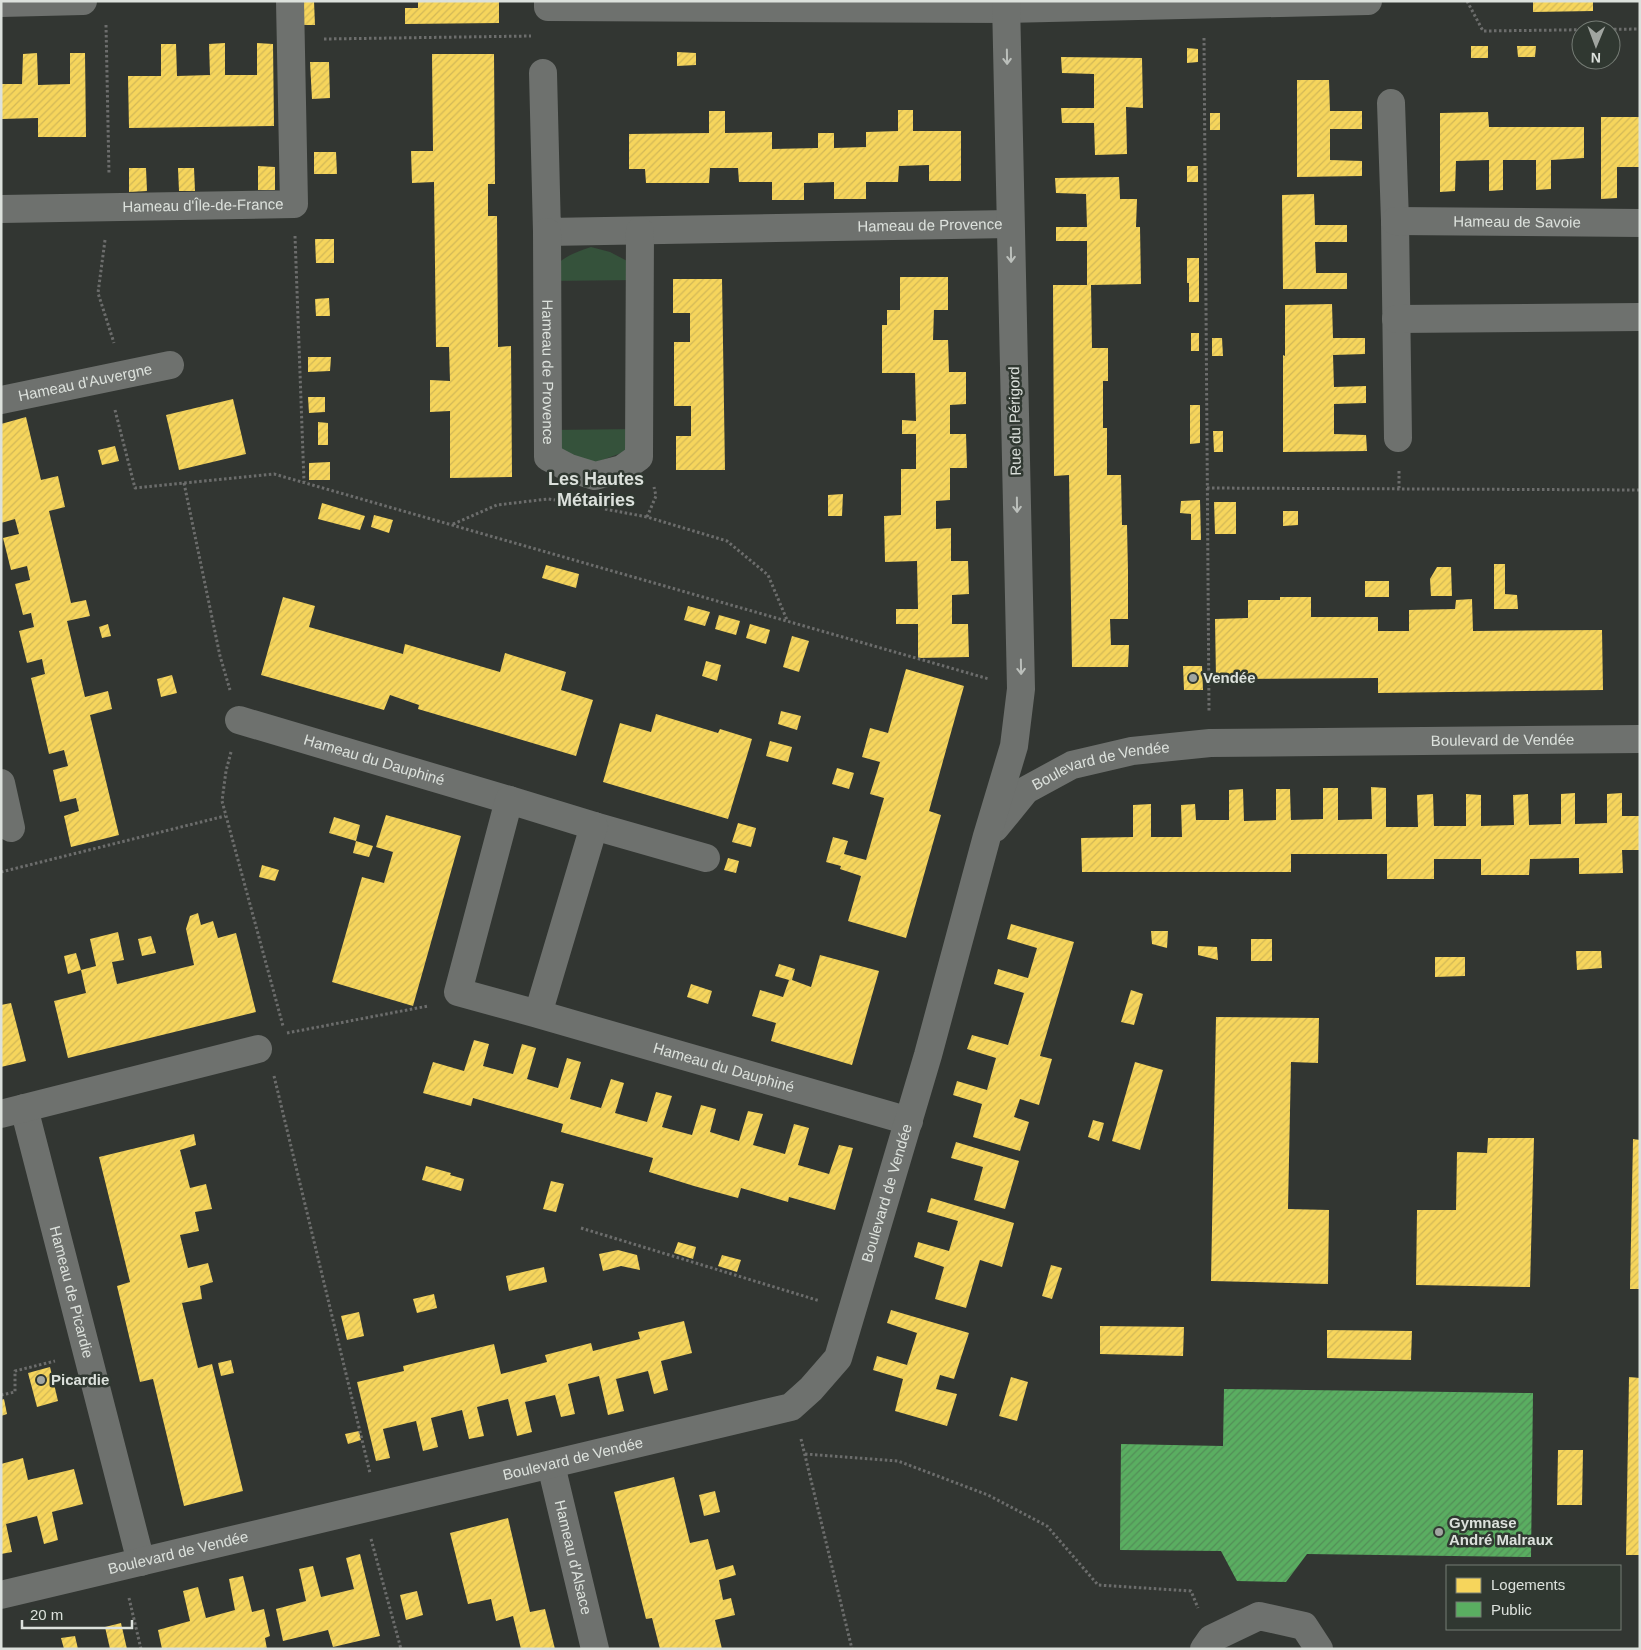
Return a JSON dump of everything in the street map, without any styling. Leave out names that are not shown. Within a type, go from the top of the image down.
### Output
[{"type":"street","points":[[1,3],[83,1]]},
{"type":"street","name":"Hameau d'Île-de-France","points":[[1,209],[294,204],[290,1]]},
{"type":"street","points":[[548,1],[548,7],[1204,5],[1368,1]]},
{"type":"street","name":"Rue du Périgord","points":[[987,836],[1014,746],[1021,689],[1006,5]]},
{"type":"street","name":"Hameau de Provence","points":[[543,73],[547,232],[548,456],[569,468],[595,476],[622,469],[639,458],[640,231]]},
{"type":"street","points":[[1392,103],[1398,438]]},
{"type":"street","name":"Hameau de Savoie","points":[[1395,221],[1640,223]]},
{"type":"street","name":"Hameau de Provence","points":[[547,232],[1010,224]]},
{"type":"street","points":[[1396,319],[1640,317]]},
{"type":"street","name":"Hameau d'Auvergne","points":[[1,400],[170,366]]},
{"type":"street","name":"Hameau du Dauphiné","points":[[239,720],[706,858]]},
{"type":"street","name":"Boulevard de Vendée","points":[[1,1595],[791,1408],[811,1390],[838,1358],[928,1055],[987,836],[1026,790],[1072,765],[1132,751],[1210,744],[1640,740]]},
{"type":"street","points":[[1,783],[12,828]]},
{"type":"street","points":[[458,992],[509,800]]},
{"type":"street","points":[[538,1014],[594,826]]},
{"type":"street","name":"Hameau du Dauphiné","points":[[458,992],[909,1121]]},
{"type":"street","name":"Hameau de Picardie","points":[[131,1564],[87,1352],[13,1111],[258,1049]]},
{"type":"street","name":"Hameau d'Alsace","points":[[551,1465],[595,1649]]},
{"type":"street","points":[[1207,1644],[1259,1616],[1304,1626],[1318,1649]]},
{"type":"path","points":[[1467,1],[1483,31],[1640,29]]},
{"type":"path","points":[[1204,5],[1210,744]]},
{"type":"path","points":[[290,40],[536,36]]},
{"type":"path","points":[[294,204],[304,482]]},
{"type":"path","points":[[106,378],[135,488],[274,474],[1021,689]]},
{"type":"path","points":[[184,483],[220,656],[239,720],[225,778],[222,801],[285,1034],[428,1006],[458,992]]},
{"type":"path","points":[[1207,488],[1640,490]]},
{"type":"path","points":[[452,525],[497,505],[548,499],[557,500]]},
{"type":"path","points":[[602,509],[647,517],[727,541],[768,575],[787,621]]},
{"type":"path","points":[[1,872],[225,816]]},
{"type":"path","points":[[258,1049],[266,1044],[401,1649]]},
{"type":"path","points":[[581,1228],[852,1311]]},
{"type":"path","points":[[1,1395],[15,1392],[15,1371],[87,1352]]},
{"type":"path","points":[[791,1408],[805,1454],[852,1649]]},
{"type":"path","points":[[805,1454],[898,1461],[988,1495],[1047,1526],[1098,1585],[1191,1591],[1207,1644]]},
{"type":"path","points":[[131,1564],[141,1649]]},
{"type":"green space","points":[[591,247],[610,252],[631,263],[640,280],[547,281],[555,267],[564,258]]},
{"type":"green space","points":[[639,429],[624,452],[594,463],[566,454],[548,430]]},
{"type":"building: Logements","points":[[304,1],[314,1],[315,25],[304,25]]},
{"type":"building: Logements","points":[[418,1],[499,1],[499,23],[405,24],[405,8],[418,8]]},
{"type":"building: Logements","points":[[1533,1],[1593,1],[1593,11],[1533,12]]},
{"type":"building: Logements","points":[[225,43],[225,75],[257,75],[257,43],[273,44],[274,126],[129,128],[128,76],[161,76],[161,44],[176,44],[177,76],[210,75],[209,44]]},
{"type":"building: Logements","points":[[1471,46],[1488,46],[1488,58],[1471,58]]},
{"type":"building: Logements","points":[[1517,46],[1536,46],[1535,57],[1518,57]]},
{"type":"building: Logements","points":[[1187,48],[1198,49],[1198,62],[1187,63]]},
{"type":"building: Logements","points":[[677,52],[696,53],[696,65],[677,66]]},
{"type":"building: Logements","points":[[37,53],[38,85],[70,84],[70,53],[85,53],[86,137],[38,137],[38,118],[1,119],[1,84],[22,84],[23,54]]},
{"type":"building: Logements","points":[[432,54],[494,54],[495,184],[488,184],[488,216],[497,216],[498,347],[511,346],[512,477],[450,478],[450,411],[430,412],[430,380],[450,381],[449,347],[436,347],[434,182],[412,183],[411,151],[433,151]]},
{"type":"building: Logements","points":[[1061,57],[1142,58],[1143,108],[1126,107],[1127,154],[1095,155],[1094,123],[1062,123],[1061,108],[1094,108],[1094,74],[1062,73]]},
{"type":"building: Logements","points":[[310,62],[329,62],[330,98],[312,99]]},
{"type":"building: Logements","points":[[1297,80],[1329,80],[1330,111],[1362,111],[1362,129],[1330,129],[1330,160],[1362,161],[1362,176],[1297,177]]},
{"type":"building: Logements","points":[[898,110],[913,110],[913,131],[961,131],[961,181],[929,181],[929,165],[899,166],[898,182],[866,182],[866,199],[834,199],[834,182],[804,183],[804,200],[772,200],[772,182],[739,182],[738,168],[710,168],[709,183],[646,183],[645,169],[629,169],[629,134],[709,133],[709,111],[725,111],[725,133],[772,132],[772,149],[818,148],[818,133],[834,133],[834,148],[866,147],[866,132],[898,131]]},
{"type":"building: Logements","points":[[1488,112],[1489,127],[1584,127],[1584,158],[1551,160],[1551,189],[1536,190],[1536,160],[1503,160],[1503,190],[1489,191],[1489,160],[1456,161],[1455,191],[1440,192],[1440,113]]},
{"type":"building: Logements","points":[[1210,113],[1220,113],[1220,130],[1210,130]]},
{"type":"building: Logements","points":[[1601,117],[1640,117],[1640,167],[1617,167],[1617,198],[1601,199]]},
{"type":"building: Logements","points":[[314,152],[336,152],[337,174],[314,174]]},
{"type":"building: Logements","points":[[258,166],[275,167],[275,190],[258,190]]},
{"type":"building: Logements","points":[[1187,166],[1198,166],[1198,182],[1187,182]]},
{"type":"building: Logements","points":[[129,168],[146,168],[147,191],[129,192]]},
{"type":"building: Logements","points":[[178,168],[194,168],[195,191],[179,191]]},
{"type":"building: Logements","points":[[1119,177],[1120,199],[1137,199],[1136,227],[1140,227],[1141,284],[1091,285],[1092,348],[1108,348],[1108,381],[1103,381],[1103,428],[1107,428],[1107,475],[1121,475],[1122,525],[1127,525],[1128,571],[1128,619],[1110,619],[1111,645],[1129,645],[1128,667],[1072,667],[1069,475],[1054,476],[1053,285],[1087,285],[1087,241],[1056,241],[1056,227],[1087,227],[1086,194],[1056,193],[1055,178]]},
{"type":"building: Logements","points":[[1314,194],[1315,225],[1347,225],[1347,242],[1315,242],[1316,273],[1347,273],[1347,289],[1283,289],[1282,195]]},
{"type":"building: Logements","points":[[315,239],[334,239],[334,263],[316,263]]},
{"type":"building: Logements","points":[[1187,258],[1199,258],[1199,302],[1189,302]]},
{"type":"building: Logements","points":[[900,277],[948,277],[948,310],[934,310],[933,340],[948,340],[949,372],[966,372],[966,404],[950,405],[950,434],[966,434],[967,468],[950,468],[950,500],[936,501],[936,529],[951,528],[951,561],[968,561],[969,594],[952,595],[952,624],[968,624],[969,657],[918,658],[918,624],[896,624],[896,609],[918,609],[917,561],[885,562],[884,516],[901,515],[901,469],[916,469],[916,434],[902,434],[902,420],[916,421],[915,373],[882,373],[882,325],[887,325],[887,310],[900,310]]},
{"type":"building: Logements","points":[[673,279],[722,279],[725,470],[676,470],[676,436],[691,436],[691,406],[674,406],[674,342],[690,342],[690,313],[673,313]]},
{"type":"building: Logements","points":[[329,298],[330,316],[316,316],[315,299]]},
{"type":"building: Logements","points":[[1332,304],[1333,338],[1365,338],[1365,354],[1333,355],[1334,387],[1366,386],[1366,403],[1334,404],[1334,434],[1366,435],[1367,451],[1283,452],[1285,305]]},
{"type":"building: Logements","points":[[1191,333],[1199,333],[1199,351],[1191,351]]},
{"type":"building: Logements","points":[[1212,338],[1222,338],[1223,356],[1212,356]]},
{"type":"building: Logements","points":[[308,357],[331,357],[330,371],[308,372]]},
{"type":"building: Logements","points":[[308,397],[325,397],[325,412],[309,413]]},
{"type":"building: Logements","points":[[233,399],[246,454],[179,470],[166,415]]},
{"type":"building: Logements","points":[[1190,405],[1200,405],[1200,443],[1190,444]]},
{"type":"building: Logements","points":[[26,417],[41,480],[58,476],[65,507],[49,511],[71,603],[86,600],[90,616],[67,621],[85,697],[108,691],[112,709],[90,715],[119,835],[71,847],[64,816],[79,811],[76,798],[60,802],[53,770],[68,766],[64,750],[49,754],[31,678],[45,674],[42,659],[27,663],[19,631],[34,627],[31,613],[23,615],[15,584],[30,580],[27,566],[11,570],[3,538],[19,534],[15,519],[1,523],[1,424]]},
{"type":"building: Logements","points":[[318,422],[328,423],[328,445],[318,445]]},
{"type":"building: Logements","points":[[1213,431],[1223,431],[1223,452],[1214,452]]},
{"type":"building: Logements","points":[[115,446],[119,461],[102,465],[98,450]]},
{"type":"building: Logements","points":[[330,462],[330,480],[309,480],[309,463]]},
{"type":"building: Logements","points":[[843,494],[842,516],[828,516],[828,495]]},
{"type":"building: Logements","points":[[1200,500],[1201,540],[1191,540],[1191,514],[1180,513],[1181,501]]},
{"type":"building: Logements","points":[[1214,502],[1236,502],[1236,534],[1215,534]]},
{"type":"building: Logements","points":[[322,503],[365,516],[360,530],[318,519]]},
{"type":"building: Logements","points":[[1283,511],[1298,511],[1298,525],[1283,526]]},
{"type":"building: Logements","points":[[374,515],[393,520],[389,533],[371,527]]},
{"type":"building: Logements","points":[[1494,564],[1505,564],[1505,594],[1517,595],[1518,609],[1494,609]]},
{"type":"building: Logements","points":[[546,565],[579,574],[576,588],[542,578]]},
{"type":"building: Logements","points":[[1437,567],[1451,567],[1452,596],[1431,596],[1430,579]]},
{"type":"building: Logements","points":[[1365,581],[1389,581],[1389,597],[1365,597]]},
{"type":"building: Logements","points":[[283,597],[315,606],[309,627],[403,654],[405,644],[500,672],[505,653],[566,672],[561,690],[593,700],[576,756],[418,709],[419,705],[390,695],[384,710],[261,675]]},
{"type":"building: Logements","points":[[1280,597],[1311,597],[1311,617],[1378,617],[1378,631],[1409,631],[1409,610],[1455,609],[1456,600],[1472,599],[1473,631],[1602,630],[1603,690],[1378,693],[1378,678],[1216,679],[1215,619],[1248,618],[1248,600],[1280,600]]},
{"type":"building: Logements","points":[[688,606],[710,612],[705,626],[684,620]]},
{"type":"building: Logements","points":[[719,615],[740,621],[736,635],[715,629]]},
{"type":"building: Logements","points":[[108,624],[111,636],[102,638],[99,627]]},
{"type":"building: Logements","points":[[750,624],[770,630],[766,644],[746,638]]},
{"type":"building: Logements","points":[[792,636],[809,641],[799,672],[783,667]]},
{"type":"building: Logements","points":[[706,661],[721,665],[717,681],[702,676]]},
{"type":"building: Logements","name":"Vendée","points":[[1183,666],[1202,666],[1203,690],[1184,690]]},
{"type":"building: Logements","points":[[906,669],[964,686],[929,811],[941,815],[906,938],[848,921],[861,876],[840,869],[841,866],[826,862],[833,837],[848,841],[844,854],[866,860],[884,798],[870,794],[880,762],[862,757],[870,728],[888,733]]},
{"type":"building: Logements","points":[[172,675],[177,693],[161,697],[157,679]]},
{"type":"building: Logements","points":[[781,711],[801,716],[797,730],[778,724]]},
{"type":"building: Logements","points":[[656,714],[718,733],[720,729],[752,739],[728,819],[603,782],[620,723],[651,732]]},
{"type":"building: Logements","points":[[770,741],[792,747],[788,762],[766,756]]},
{"type":"building: Logements","points":[[837,768],[854,773],[849,789],[832,784]]},
{"type":"building: Logements","points":[[1371,787],[1386,788],[1386,827],[1418,827],[1417,795],[1433,794],[1434,826],[1466,826],[1466,794],[1481,795],[1481,826],[1514,825],[1513,795],[1528,794],[1529,825],[1561,824],[1561,794],[1575,793],[1575,824],[1607,823],[1607,794],[1622,793],[1622,816],[1640,816],[1640,850],[1622,850],[1623,873],[1579,874],[1579,858],[1530,859],[1529,875],[1481,875],[1481,859],[1434,859],[1434,879],[1387,879],[1387,854],[1291,854],[1291,872],[1082,872],[1081,838],[1133,837],[1133,805],[1151,804],[1151,837],[1182,837],[1181,805],[1195,804],[1196,820],[1229,820],[1229,790],[1243,789],[1244,821],[1276,820],[1276,789],[1290,789],[1291,820],[1323,819],[1323,788],[1338,788],[1338,820],[1372,819]]},
{"type":"building: Logements","points":[[386,815],[461,836],[413,1006],[332,982],[362,877],[384,883],[393,852],[376,847]]},
{"type":"building: Logements","points":[[334,817],[360,825],[356,841],[329,833]]},
{"type":"building: Logements","points":[[738,823],[756,828],[751,847],[732,842]]},
{"type":"building: Logements","points":[[356,841],[373,846],[369,857],[353,853]]},
{"type":"building: Logements","points":[[728,858],[739,861],[736,873],[724,870]]},
{"type":"building: Logements","points":[[262,865],[279,870],[275,881],[259,877]]},
{"type":"building: Logements","points":[[198,913],[201,925],[213,921],[218,938],[236,933],[256,1012],[68,1058],[54,1001],[86,993],[81,970],[96,966],[90,939],[118,932],[124,960],[112,962],[117,984],[194,965],[186,929],[190,916]]},
{"type":"building: Logements","points":[[1011,924],[1074,942],[1040,1056],[1052,1059],[1039,1105],[1020,1099],[1014,1117],[1029,1122],[1020,1151],[973,1137],[982,1104],[953,1095],[957,1081],[987,1090],[996,1058],[967,1049],[972,1035],[1008,1045],[1024,993],[994,984],[998,969],[1028,978],[1037,948],[1007,939]]},
{"type":"building: Logements","points":[[1151,931],[1168,931],[1167,948],[1152,944]]},
{"type":"building: Logements","points":[[151,936],[156,953],[142,956],[138,939]]},
{"type":"building: Logements","points":[[1251,939],[1272,939],[1272,961],[1251,961]]},
{"type":"building: Logements","points":[[1198,946],[1217,947],[1218,960],[1198,955]]},
{"type":"building: Logements","points":[[1576,951],[1601,951],[1602,968],[1577,970]]},
{"type":"building: Logements","points":[[76,953],[81,970],[68,974],[64,956]]},
{"type":"building: Logements","points":[[820,955],[879,971],[852,1065],[771,1041],[776,1023],[752,1016],[760,990],[783,997],[789,980],[775,976],[779,964],[795,969],[792,980],[811,987]]},
{"type":"building: Logements","points":[[1435,957],[1465,957],[1465,976],[1435,977]]},
{"type":"building: Logements","points":[[691,984],[712,991],[708,1004],[687,997]]},
{"type":"building: Logements","points":[[1131,990],[1143,994],[1134,1025],[1121,1022]]},
{"type":"building: Logements","points":[[11,1003],[26,1061],[1,1067],[1,1005]]},
{"type":"building: Logements","points":[[1216,1017],[1319,1018],[1318,1063],[1291,1062],[1288,1209],[1329,1210],[1328,1284],[1211,1281]]},
{"type":"building: Logements","points":[[474,1040],[489,1044],[483,1066],[513,1074],[522,1044],[536,1048],[527,1079],[558,1088],[567,1058],[581,1062],[570,1099],[601,1108],[611,1079],[624,1083],[615,1113],[647,1122],[656,1092],[672,1096],[662,1127],[692,1135],[701,1105],[716,1109],[710,1132],[739,1141],[748,1111],[763,1114],[753,1145],[785,1154],[794,1124],[809,1128],[798,1165],[829,1174],[839,1145],[853,1148],[835,1210],[789,1197],[788,1202],[741,1188],[738,1198],[694,1186],[649,1172],[653,1158],[561,1132],[563,1124],[473,1098],[471,1106],[423,1093],[433,1062],[464,1071]]},
{"type":"building: Logements","points":[[1135,1062],[1163,1070],[1140,1150],[1112,1141]]},
{"type":"building: Logements","points":[[1093,1120],[1104,1123],[1099,1141],[1088,1137]]},
{"type":"building: Logements","points":[[194,1134],[196,1145],[180,1150],[190,1188],[206,1184],[212,1209],[195,1212],[199,1231],[180,1235],[188,1268],[208,1263],[213,1282],[200,1286],[202,1299],[182,1303],[198,1368],[212,1364],[243,1491],[184,1506],[153,1379],[140,1382],[117,1286],[130,1282],[99,1157]]},
{"type":"building: Logements","points":[[1488,1138],[1534,1138],[1530,1287],[1416,1285],[1417,1210],[1456,1210],[1457,1152],[1487,1153]]},
{"type":"building: Logements","points":[[1633,1139],[1640,1140],[1640,1289],[1630,1289]]},
{"type":"building: Logements","points":[[956,1142],[1019,1161],[1005,1209],[974,1200],[983,1167],[951,1158]]},
{"type":"building: Logements","points":[[426,1166],[464,1179],[461,1191],[422,1180]]},
{"type":"building: Logements","points":[[551,1181],[564,1184],[556,1212],[543,1209]]},
{"type":"building: Logements","points":[[931,1198],[1014,1223],[1002,1267],[980,1260],[966,1308],[935,1299],[944,1267],[914,1257],[918,1242],[949,1251],[958,1221],[927,1212]]},
{"type":"building: Logements","points":[[678,1242],[696,1247],[693,1259],[674,1253]]},
{"type":"building: Logements","points":[[618,1250],[637,1255],[640,1270],[621,1266],[603,1271],[599,1254]]},
{"type":"building: Logements","points":[[722,1255],[741,1260],[737,1272],[718,1266]]},
{"type":"building: Logements","points":[[1051,1265],[1062,1268],[1052,1299],[1042,1296]]},
{"type":"building: Logements","points":[[544,1267],[547,1282],[509,1291],[506,1276]]},
{"type":"building: Logements","points":[[434,1294],[437,1308],[417,1313],[413,1299]]},
{"type":"building: Logements","points":[[891,1310],[969,1333],[954,1379],[940,1375],[936,1389],[957,1394],[947,1426],[895,1411],[903,1379],[873,1370],[877,1356],[907,1365],[917,1333],[887,1323]]},
{"type":"building: Logements","points":[[359,1312],[364,1336],[347,1340],[341,1316]]},
{"type":"building: Logements","points":[[684,1321],[692,1353],[661,1361],[668,1390],[654,1394],[648,1371],[616,1379],[624,1411],[608,1415],[599,1376],[568,1384],[575,1414],[561,1417],[555,1395],[525,1402],[532,1432],[517,1436],[508,1399],[477,1407],[484,1436],[469,1439],[462,1410],[431,1418],[438,1447],[423,1451],[416,1421],[383,1429],[390,1458],[376,1461],[357,1382],[404,1371],[403,1366],[494,1344],[501,1374],[547,1362],[545,1355],[591,1343],[593,1351],[640,1339],[638,1332]]},
{"type":"building: Logements","points":[[1100,1326],[1184,1327],[1183,1356],[1100,1354]]},
{"type":"building: Logements","points":[[1327,1330],[1412,1331],[1411,1360],[1327,1358]]},
{"type":"building: Logements","points":[[231,1360],[234,1373],[221,1376],[218,1363]]},
{"type":"building: Logements","points":[[50,1367],[58,1401],[37,1407],[28,1373]]},
{"type":"building: Logements","points":[[1011,1377],[1028,1382],[1017,1421],[999,1416]]},
{"type":"building: Logements","points":[[1629,1377],[1640,1378],[1640,1555],[1626,1555]]},
{"type":"building: Logements","points":[[4,1399],[7,1414],[1,1416],[1,1400]]},
{"type":"building: Logements","points":[[359,1431],[361,1440],[348,1444],[345,1434]]},
{"type":"building: Logements","points":[[1558,1450],[1583,1450],[1582,1505],[1557,1505]]},
{"type":"building: Logements","points":[[23,1458],[28,1480],[74,1469],[83,1504],[52,1512],[58,1540],[44,1544],[37,1516],[6,1524],[12,1552],[1,1554],[1,1464]]},
{"type":"building: Logements","points":[[674,1477],[690,1543],[708,1539],[716,1570],[733,1565],[736,1575],[719,1580],[723,1600],[731,1598],[735,1615],[715,1620],[722,1649],[660,1649],[652,1618],[646,1619],[614,1492]]},
{"type":"building: Logements","points":[[715,1491],[720,1512],[704,1516],[699,1495]]},
{"type":"building: Logements","points":[[508,1518],[530,1612],[545,1609],[555,1649],[521,1649],[513,1616],[496,1621],[491,1599],[468,1604],[450,1533]]},
{"type":"building: Logements","points":[[360,1554],[380,1636],[333,1647],[328,1630],[283,1641],[276,1609],[306,1601],[299,1569],[313,1566],[321,1597],[354,1589],[346,1558]]},
{"type":"building: Logements","points":[[243,1576],[252,1612],[264,1609],[270,1636],[265,1638],[267,1649],[162,1649],[158,1630],[190,1621],[183,1591],[198,1587],[206,1618],[235,1610],[229,1579]]},
{"type":"building: Logements","points":[[417,1591],[423,1615],[406,1620],[400,1595]]},
{"type":"building: Logements","points":[[121,1623],[127,1649],[110,1649],[105,1627]]},
{"type":"building: Logements","points":[[75,1636],[78,1649],[64,1649],[61,1638]]},
{"type":"building: Public","points":[[1224,1389],[1533,1393],[1531,1557],[1307,1554],[1286,1582],[1237,1581],[1221,1551],[1120,1550],[1121,1444],[1223,1446]]},
{"type":"place","name":"Vendée","points":[[1193,678]]},
{"type":"place","name":"Picardie","points":[[41,1380]]},
{"type":"place","name":"Gymnase André Malraux","points":[[1439,1532]]},
{"type":"district","name":"Les Hautes Métairies","points":[[596,489]]}]
